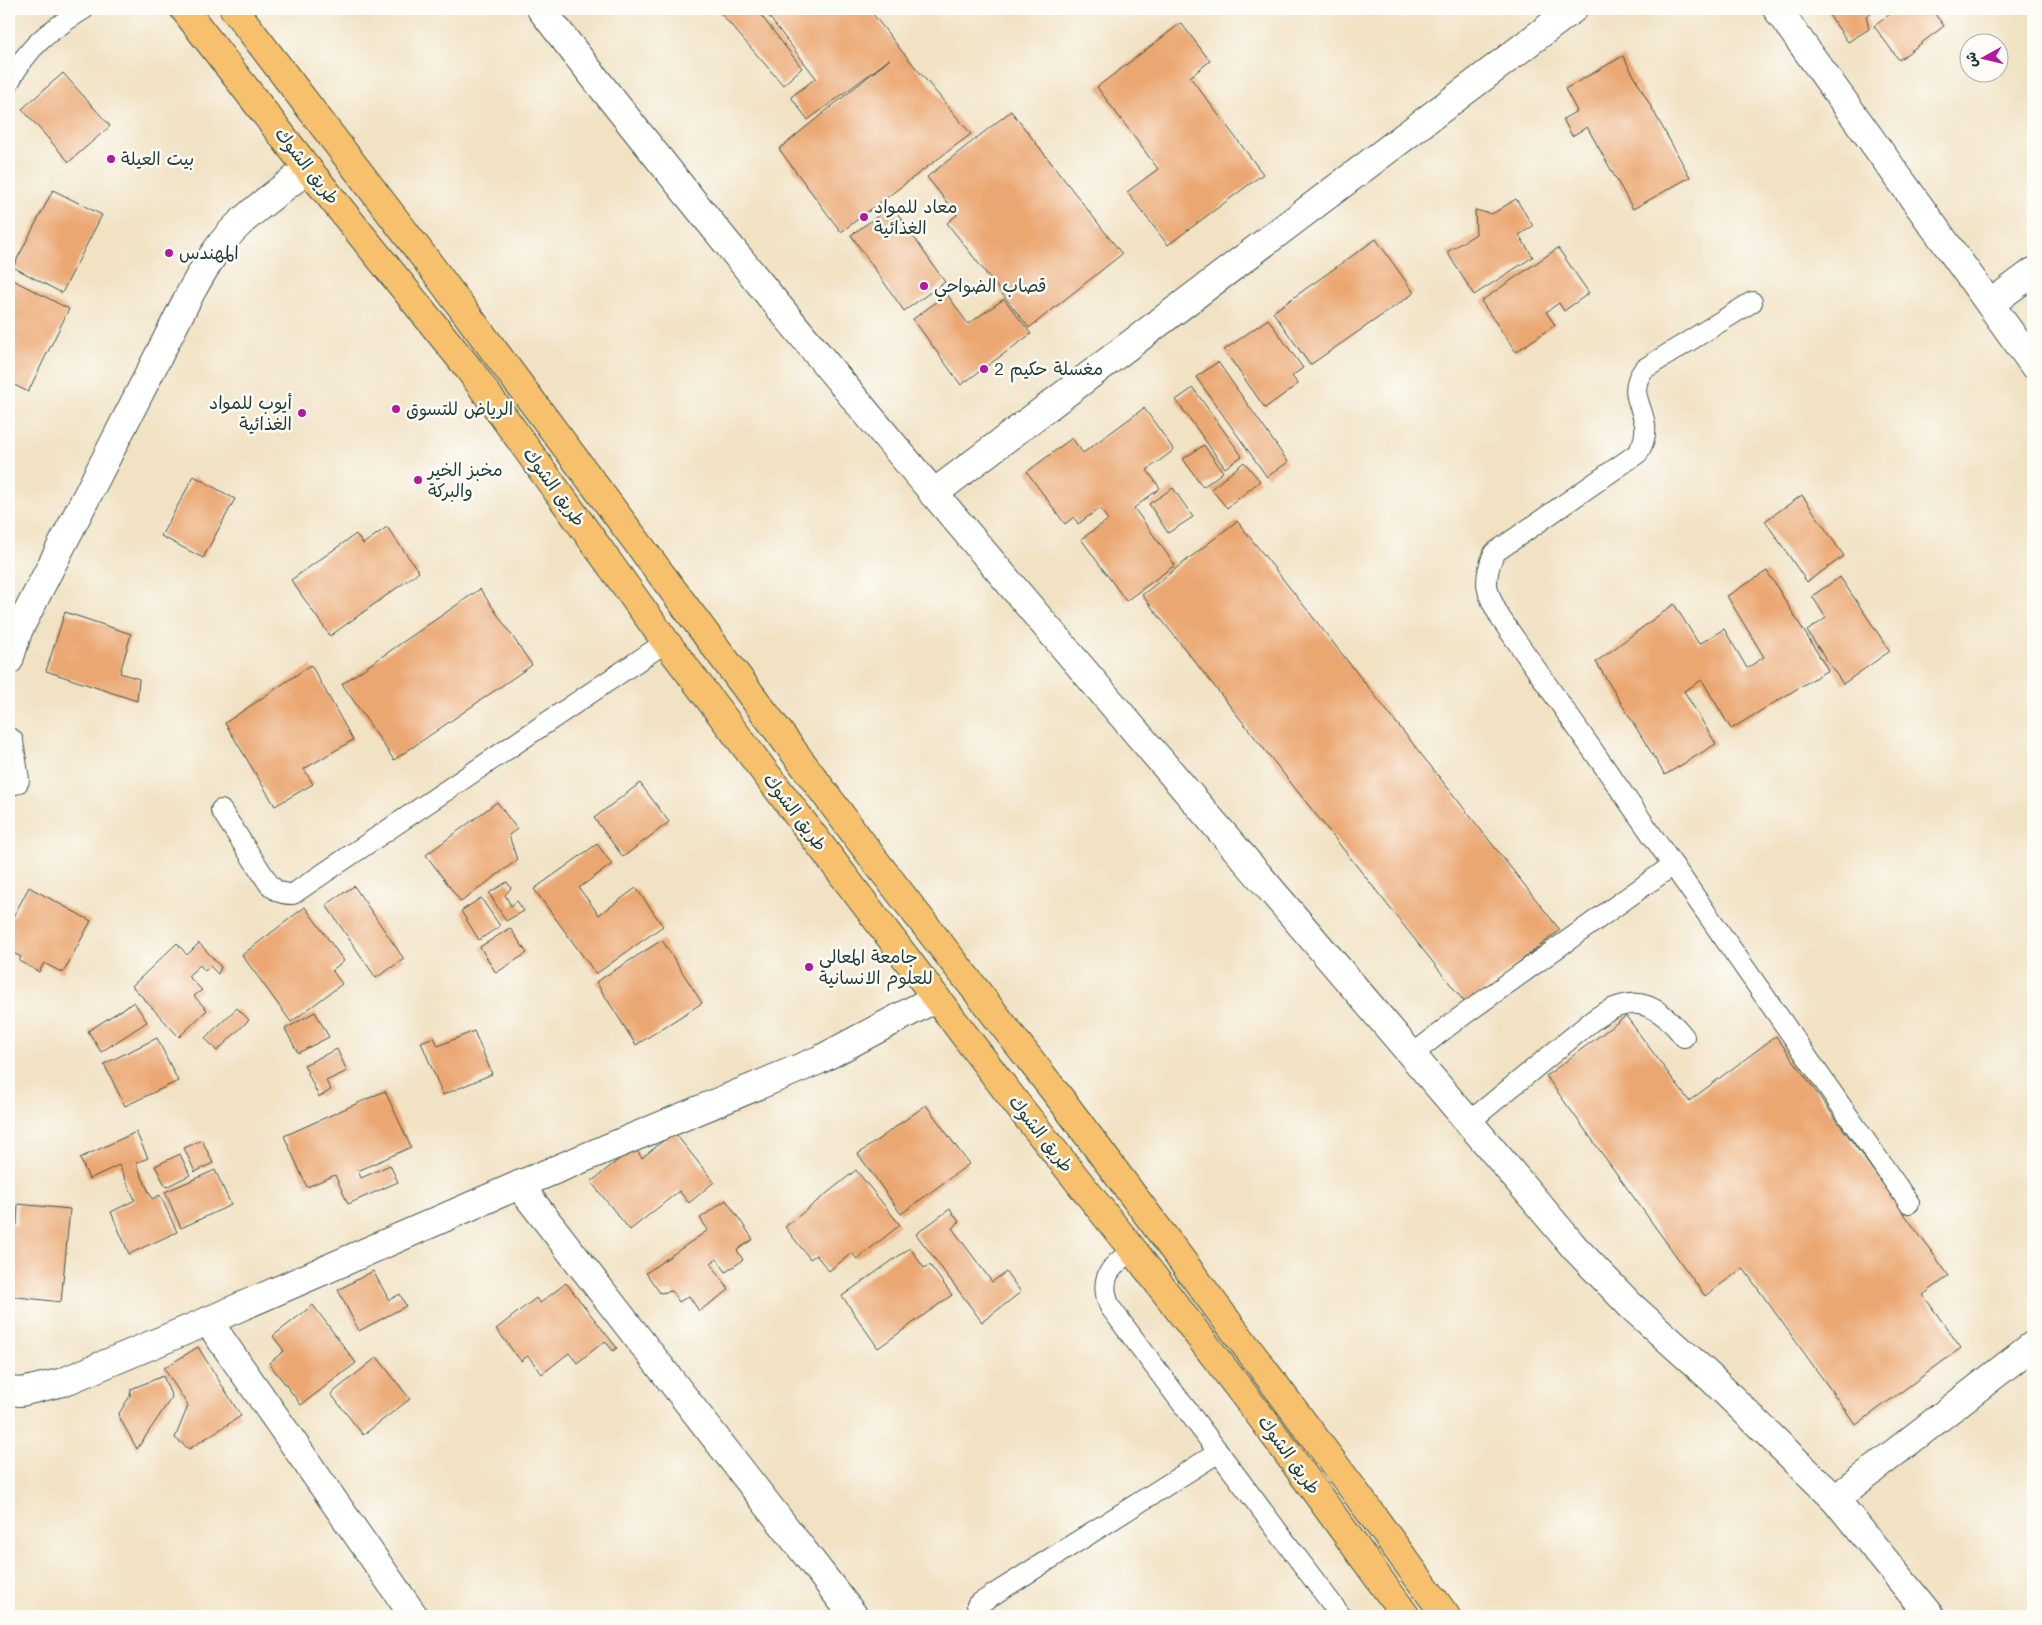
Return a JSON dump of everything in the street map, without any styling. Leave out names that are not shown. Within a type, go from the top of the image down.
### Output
[{"type":"main road","name":"طريق الشوك","points":[[184,9],[308,169],[469,369],[666,642],[936,998],[1264,1421],[1406,1616]]},
{"type":"main road","name":"طريق الشوك","points":[[234,9],[379,199],[870,854],[1081,1126],[1446,1616]]},
{"type":"main road","points":[[350,222],[379,199]]},
{"type":"street","points":[[541,9],[627,119],[933,494],[1575,1248],[1630,1306],[1710,1377],[1835,1499],[1930,1616]]},
{"type":"street","points":[[933,494],[1573,9]]},
{"type":"street","points":[[1777,9],[2033,364]]},
{"type":"street","points":[[9,660],[14,629],[205,267],[238,225],[266,200],[308,169]]},
{"type":"street","points":[[1990,304],[2033,272]]},
{"type":"street","points":[[9,742],[16,780]]},
{"type":"street","points":[[9,1391],[21,1392],[63,1382],[208,1321],[518,1185],[819,1060],[936,998]]},
{"type":"street","points":[[518,1185],[854,1616]]},
{"type":"street","points":[[208,1321],[414,1616]]},
{"type":"street","points":[[1835,1499],[2033,1345]]},
{"type":"lane","points":[[9,82],[19,64],[45,35],[84,9]]},
{"type":"lane","points":[[1752,302],[1644,369],[1635,387],[1647,431],[1644,444],[1638,453],[1494,553],[1486,573],[1489,598],[1501,619],[1909,1203]]},
{"type":"lane","points":[[221,810],[269,884],[276,891],[284,894],[293,894],[666,642]]},
{"type":"lane","points":[[1412,1055],[1451,1024],[1673,865]]},
{"type":"lane","points":[[1469,1122],[1604,1012],[1618,1006],[1634,1004],[1663,1013],[1684,1037]]},
{"type":"lane","points":[[1133,1250],[1116,1262],[1109,1272],[1105,1283],[1105,1295],[1110,1307],[1341,1616]]},
{"type":"lane","points":[[977,1605],[1219,1452]]},
{"type":"building","points":[[717,9],[756,9],[802,68],[783,85]]},
{"type":"building","points":[[763,9],[869,9],[971,134],[841,232],[779,149],[890,59],[808,120],[791,97],[816,78]]},
{"type":"building","points":[[1825,9],[1877,9],[1866,16],[1869,29],[1848,42]]},
{"type":"building","points":[[1897,9],[1931,9],[1944,26],[1899,60],[1874,26]]},
{"type":"building","points":[[1181,23],[1210,61],[1190,77],[1263,174],[1168,245],[1127,192],[1158,169],[1097,87]]},
{"type":"building","points":[[1623,56],[1690,177],[1633,209],[1587,127],[1572,136],[1563,119],[1577,111],[1565,89]]},
{"type":"building","points":[[63,73],[110,126],[69,162],[22,109]]},
{"type":"building","points":[[1011,111],[1122,254],[1029,328],[947,223],[957,215],[927,177]]},
{"type":"building","points":[[53,190],[102,215],[62,293],[13,267]]},
{"type":"building","points":[[1516,199],[1533,226],[1519,235],[1533,257],[1474,295],[1447,252],[1476,234],[1475,210],[1492,214]]},
{"type":"building","points":[[892,206],[945,282],[904,311],[851,235]]},
{"type":"building","points":[[1376,239],[1414,293],[1310,365],[1273,312]]},
{"type":"building","points":[[1558,248],[1589,293],[1564,311],[1559,303],[1546,312],[1555,325],[1516,352],[1481,301]]},
{"type":"building","points":[[9,278],[69,309],[28,392],[9,382]]},
{"type":"building","points":[[947,294],[968,324],[1004,299],[1031,334],[961,385],[913,319]]},
{"type":"building","points":[[1268,319],[1303,368],[1292,376],[1298,384],[1265,408],[1224,350]]},
{"type":"building","points":[[1218,362],[1288,462],[1267,477],[1196,377]]},
{"type":"building","points":[[1193,388],[1242,456],[1225,468],[1176,400]]},
{"type":"building","points":[[1144,408],[1174,450],[1147,470],[1160,488],[1134,508],[1175,565],[1126,601],[1081,539],[1108,520],[1100,508],[1078,524],[1074,517],[1065,524],[1027,472],[1072,438],[1083,453]]},
{"type":"building","points":[[1204,445],[1223,472],[1203,487],[1183,459]]},
{"type":"building","points":[[1244,462],[1260,481],[1227,508],[1211,489]]},
{"type":"building","points":[[194,476],[235,499],[203,558],[161,536]]},
{"type":"building","points":[[1173,488],[1193,517],[1168,533],[1149,504]]},
{"type":"building","points":[[1802,495],[1844,556],[1807,582],[1765,521]]},
{"type":"building","points":[[1237,521],[1560,930],[1466,1004],[1142,595]]},
{"type":"building","points":[[387,527],[419,572],[330,636],[291,580],[356,534],[363,544]]},
{"type":"building","points":[[1767,571],[1828,670],[1731,729],[1702,680],[1684,691],[1716,744],[1665,775],[1596,662],[1674,604],[1699,644],[1724,629],[1747,668],[1764,657],[1727,596]]},
{"type":"building","points":[[1840,577],[1890,651],[1843,684],[1807,631],[1826,618],[1812,596]]},
{"type":"building","points":[[480,589],[532,665],[394,760],[342,684]]},
{"type":"building","points":[[65,612],[131,634],[120,673],[139,679],[137,701],[46,671]]},
{"type":"building","points":[[311,665],[353,740],[304,769],[313,784],[275,806],[225,723]]},
{"type":"building","points":[[640,783],[669,822],[623,857],[594,818]]},
{"type":"building","points":[[497,802],[517,829],[509,835],[517,860],[461,902],[426,855]]},
{"type":"building","points":[[597,844],[612,864],[579,888],[599,915],[636,888],[663,926],[596,974],[534,889]]},
{"type":"building","points":[[507,882],[511,888],[505,895],[511,906],[517,901],[524,911],[506,921],[489,893]]},
{"type":"building","points":[[354,886],[404,959],[376,978],[326,905]]},
{"type":"building","points":[[29,887],[91,921],[63,973],[44,963],[39,972],[19,961],[21,957],[9,951],[9,925]]},
{"type":"building","points":[[481,898],[500,926],[479,940],[461,911]]},
{"type":"building","points":[[305,907],[344,961],[332,970],[342,984],[291,1022],[242,955]]},
{"type":"building","points":[[510,928],[527,953],[496,973],[480,947]]},
{"type":"building","points":[[662,940],[702,1003],[636,1045],[596,982]]},
{"type":"building","points":[[177,943],[187,955],[199,943],[221,967],[218,974],[210,966],[205,971],[200,965],[188,976],[202,990],[194,996],[207,1010],[179,1037],[132,986]]},
{"type":"building","points":[[134,1002],[147,1022],[101,1052],[88,1031]]},
{"type":"building","points":[[237,1008],[249,1020],[217,1051],[205,1038]]},
{"type":"building","points":[[315,1012],[329,1037],[298,1053],[285,1029]]},
{"type":"building","points":[[1626,1016],[1689,1101],[1776,1036],[1949,1276],[1923,1295],[1961,1348],[1856,1425],[1743,1268],[1705,1296],[1546,1076]]},
{"type":"building","points":[[474,1031],[492,1074],[443,1095],[421,1042],[434,1037],[438,1046]]},
{"type":"building","points":[[157,1038],[178,1081],[125,1106],[104,1064]]},
{"type":"building","points":[[337,1049],[347,1071],[326,1081],[331,1090],[319,1097],[304,1065]]},
{"type":"building","points":[[385,1091],[411,1147],[358,1171],[361,1178],[390,1165],[398,1182],[348,1204],[335,1175],[307,1187],[284,1136]]},
{"type":"building","points":[[926,1105],[969,1164],[901,1214],[858,1154]]},
{"type":"building","points":[[136,1132],[148,1158],[136,1163],[152,1199],[160,1195],[177,1232],[129,1254],[111,1212],[135,1200],[119,1165],[89,1179],[80,1158]]},
{"type":"building","points":[[674,1132],[714,1182],[689,1203],[679,1191],[630,1230],[591,1182],[634,1147],[642,1158]]},
{"type":"building","points":[[202,1140],[213,1163],[195,1172],[184,1148]]},
{"type":"building","points":[[180,1154],[190,1175],[166,1187],[155,1166]]},
{"type":"building","points":[[215,1170],[231,1205],[181,1228],[165,1192]]},
{"type":"building","points":[[856,1170],[900,1225],[857,1259],[852,1253],[829,1271],[816,1255],[810,1259],[785,1227]]},
{"type":"building","points":[[726,1200],[753,1239],[737,1250],[743,1260],[726,1272],[717,1259],[711,1263],[729,1290],[699,1311],[689,1296],[679,1302],[672,1291],[660,1293],[646,1273],[708,1230],[700,1218]]},
{"type":"building","points":[[18,1204],[70,1209],[61,1302],[9,1296],[9,1225],[17,1225]]},
{"type":"building","points":[[950,1209],[959,1222],[952,1228],[992,1282],[1006,1272],[1021,1292],[982,1322],[916,1234]]},
{"type":"building","points":[[910,1248],[924,1268],[930,1265],[952,1295],[878,1348],[842,1296]]},
{"type":"building","points":[[373,1271],[389,1300],[400,1294],[406,1306],[359,1331],[338,1290]]},
{"type":"building","points":[[566,1283],[617,1348],[613,1351],[605,1341],[577,1363],[569,1353],[542,1374],[528,1356],[521,1361],[496,1329],[536,1298],[540,1303]]},
{"type":"building","points":[[313,1305],[356,1363],[301,1405],[269,1363],[284,1351],[273,1336]]},
{"type":"building","points":[[198,1347],[241,1416],[189,1449],[175,1438],[188,1406],[164,1368]]},
{"type":"building","points":[[377,1357],[410,1399],[363,1435],[331,1394]]},
{"type":"building","points":[[163,1376],[172,1397],[137,1449],[118,1415],[130,1396],[131,1389]]},
{"type":"place","name":"بيت العيلة","points":[[111,159]]},
{"type":"place","name":"معاد للمواد الغذائية","points":[[864,217]]},
{"type":"place","name":"المهندس","points":[[169,253]]},
{"type":"place","name":"قصاب الضواحي","points":[[924,286]]},
{"type":"place","name":"مغسلة حكيم 2","points":[[984,369]]},
{"type":"place","name":"الرياض للتسوق","points":[[396,409]]},
{"type":"place","name":"أيوب للمواد الغذائية","points":[[302,413]]},
{"type":"place","name":"مخبز الخير والبركة","points":[[418,480]]},
{"type":"place","name":"جامعة المعالي للعلوم الانسانية","points":[[809,967]]}]
